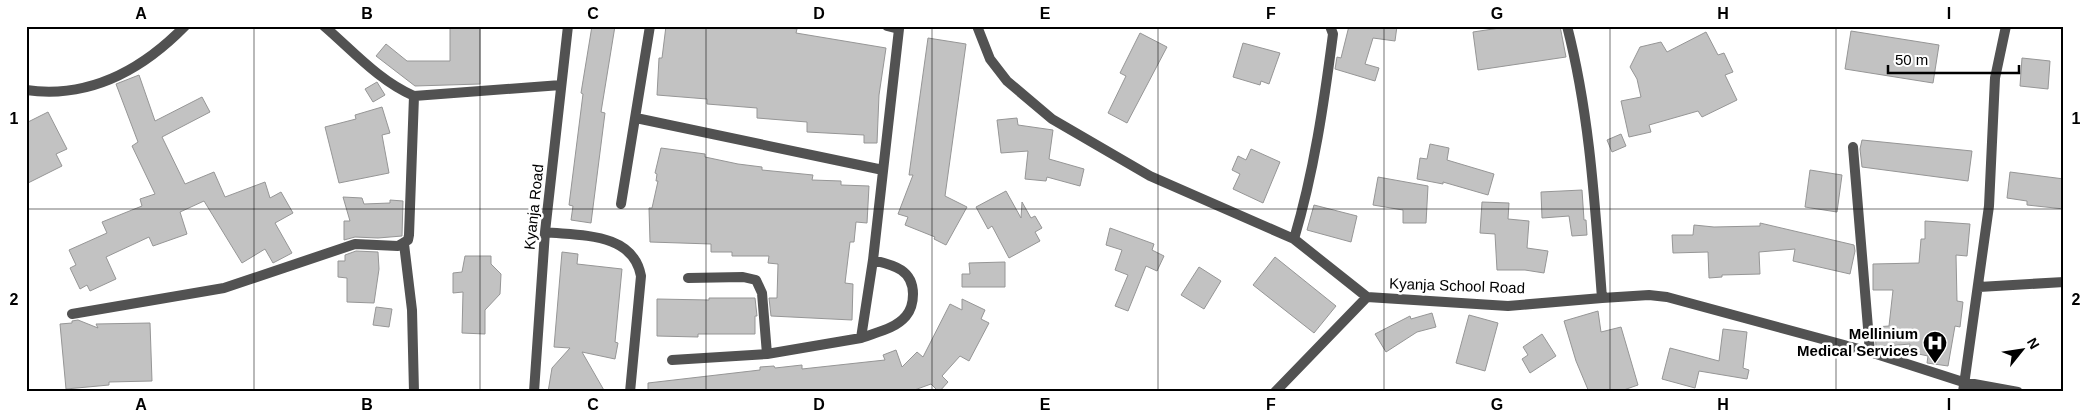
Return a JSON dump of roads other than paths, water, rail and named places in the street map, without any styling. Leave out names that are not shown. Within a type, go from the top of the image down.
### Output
[{"type":"street","points":[[26,90],[48,93],[83,88],[112,79],[143,63],[172,40],[185,26]]},
{"type":"street","points":[[324,26],[376,72],[414,96],[561,85]]},
{"type":"street","name":"Kyanja Road","points":[[534,392],[546,232],[568,26]]},
{"type":"street","points":[[621,204],[650,26]]},
{"type":"street","points":[[861,338],[873,260],[898,28],[887,26]]},
{"type":"street","name":"Kyanja School Road","points":[[977,26],[990,59],[1006,81],[1052,119],[1150,176],[1294,239],[1367,297],[1508,306],[1649,295],[1667,297],[1870,352],[1963,387],[2018,392]]},
{"type":"street","points":[[1294,239],[1310,177],[1323,109],[1334,34],[1330,26]]},
{"type":"street","points":[[1567,26],[1590,144],[1602,298]]},
{"type":"street","points":[[1963,387],[1979,287],[1989,206],[1995,78],[2006,26]]},
{"type":"street","points":[[72,314],[224,288],[355,244],[398,246],[404,244],[410,235],[414,96]]},
{"type":"street","points":[[636,118],[883,170]]},
{"type":"street","points":[[1853,147],[1870,352]]},
{"type":"street","points":[[546,232],[607,239],[620,244],[632,253],[640,267],[641,276],[630,392]]},
{"type":"street","points":[[404,244],[412,310],[414,392]]},
{"type":"street","points":[[672,360],[767,354],[861,338],[890,328],[907,315],[913,301],[913,287],[908,274],[897,266],[873,260]]},
{"type":"street","points":[[688,278],[743,277],[756,280],[762,293],[767,354]]},
{"type":"street","points":[[1979,287],[2064,282]]},
{"type":"street","points":[[1275,392],[1367,297]]},
{"type":"place","name":"Mellinium Medical Services","points":[[1935,364]]}]
